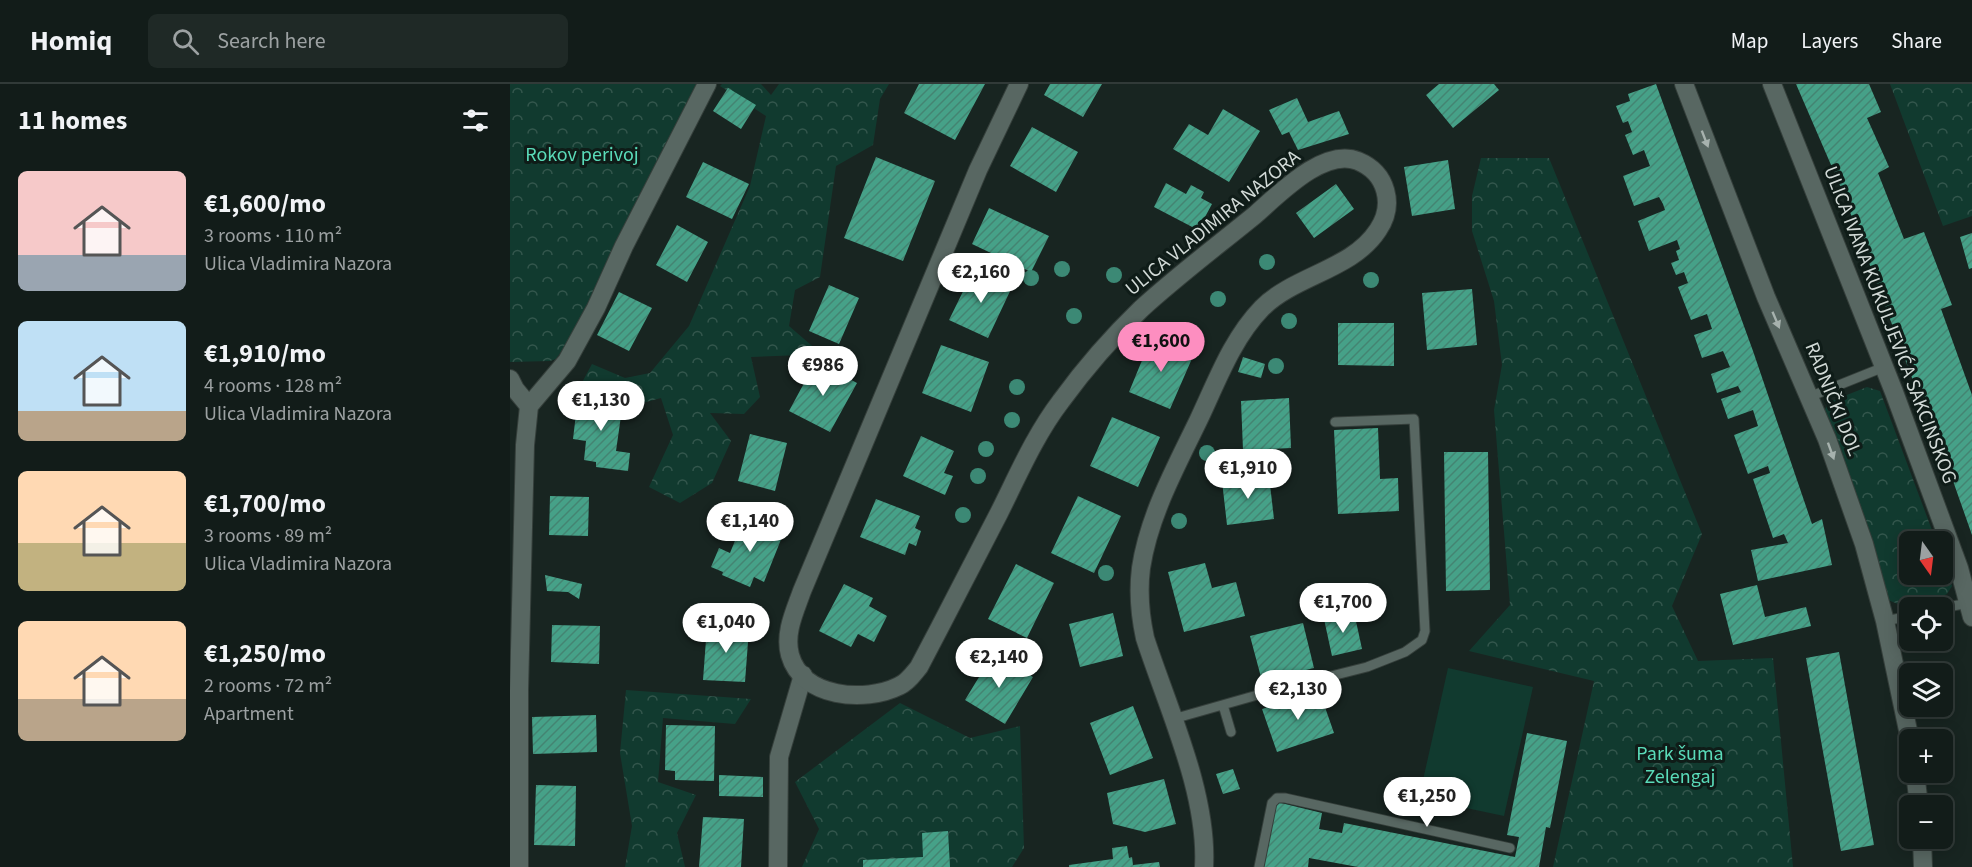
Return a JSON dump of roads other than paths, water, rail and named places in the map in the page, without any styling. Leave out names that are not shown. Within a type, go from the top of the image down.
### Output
[{"type":"street","points":[[519,867],[519,691],[525,445],[529,406],[567,361],[596,308],[624,246],[707,84]]},
{"type":"street","points":[[778,867],[779,757],[803,675],[792,660],[789,648],[790,630],[797,605],[965,201],[1019,84]]},
{"type":"street","name":"RADNIČKI DOL","points":[[1684,84],[1766,297],[1827,439],[1864,544],[1885,621],[1908,729]]},
{"type":"street","name":"ULICA IVANA KUKULJEVIĆA SAKCINSKOG","points":[[1772,84],[1884,367],[1959,568],[1970,610]]},
{"type":"street","name":"ULICA VLADIMIRA NAZORA","points":[[803,675],[820,688],[840,694],[869,694],[892,689],[906,682],[919,667],[1033,445],[1058,404],[1088,366],[1141,309],[1294,182],[1323,163],[1341,158],[1358,160],[1377,174],[1386,190],[1386,210],[1378,231],[1346,259],[1298,282],[1263,307],[1236,341],[1151,523],[1141,568],[1140,607],[1145,638],[1197,793],[1205,845],[1204,867]]},
{"type":"street","points":[[510,379],[529,406]]},
{"type":"street","points":[[1922,849],[1923,867]]},
{"type":"lane","points":[[1809,397],[1884,367]]},
{"type":"lane","points":[[1173,719],[1367,668],[1405,652],[1422,640],[1425,631],[1414,419],[1335,422]]},
{"type":"lane","points":[[1953,609],[1970,610]]},
{"type":"lane","points":[[1885,621],[1899,618]]},
{"type":"lane","points":[[1223,705],[1231,732]]},
{"type":"lane","points":[[1259,867],[1272,803],[1277,798],[1510,848]]},
{"type":"park label","name":"Rokov perivoj","points":[[582,155]]},
{"type":"park label","name":"Park šuma Zelengaj","points":[[1680,766]]}]
